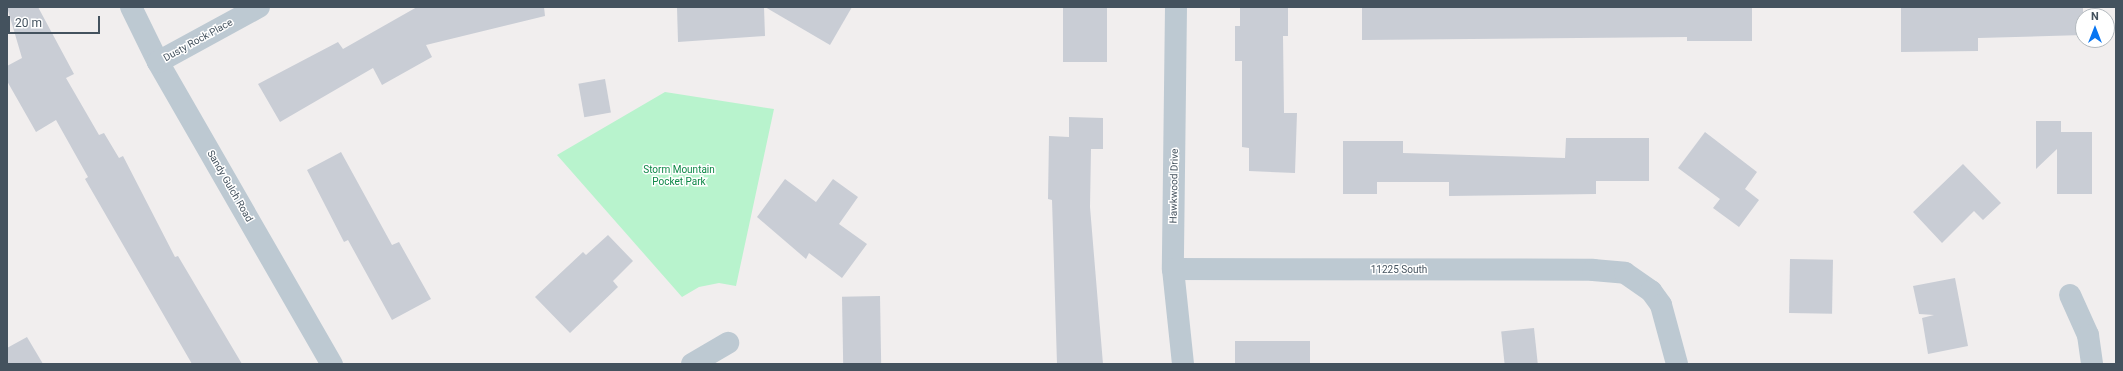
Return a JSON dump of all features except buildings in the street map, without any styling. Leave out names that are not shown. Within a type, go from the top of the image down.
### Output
[{"type":"street","name":"Sandy Gulch Road","points":[[131,7],[158,62],[332,364]]},
{"type":"street","name":"Dusty Rock Place","points":[[158,62],[259,7]]},
{"type":"street","name":"Hawkwood Drive","points":[[1176,7],[1173,269],[1183,364]]},
{"type":"street","name":"11225 South","points":[[1173,269],[1593,270],[1625,273],[1647,287],[1661,305],[1677,364]]},
{"type":"street","points":[[2070,296],[2088,335],[2092,364]]},
{"type":"street","points":[[692,364],[728,343]]},
{"type":"green space","name":"Storm Mountain Pocket Park","points":[[665,92],[774,109],[736,286],[719,283],[699,287],[682,297],[557,155]]}]
